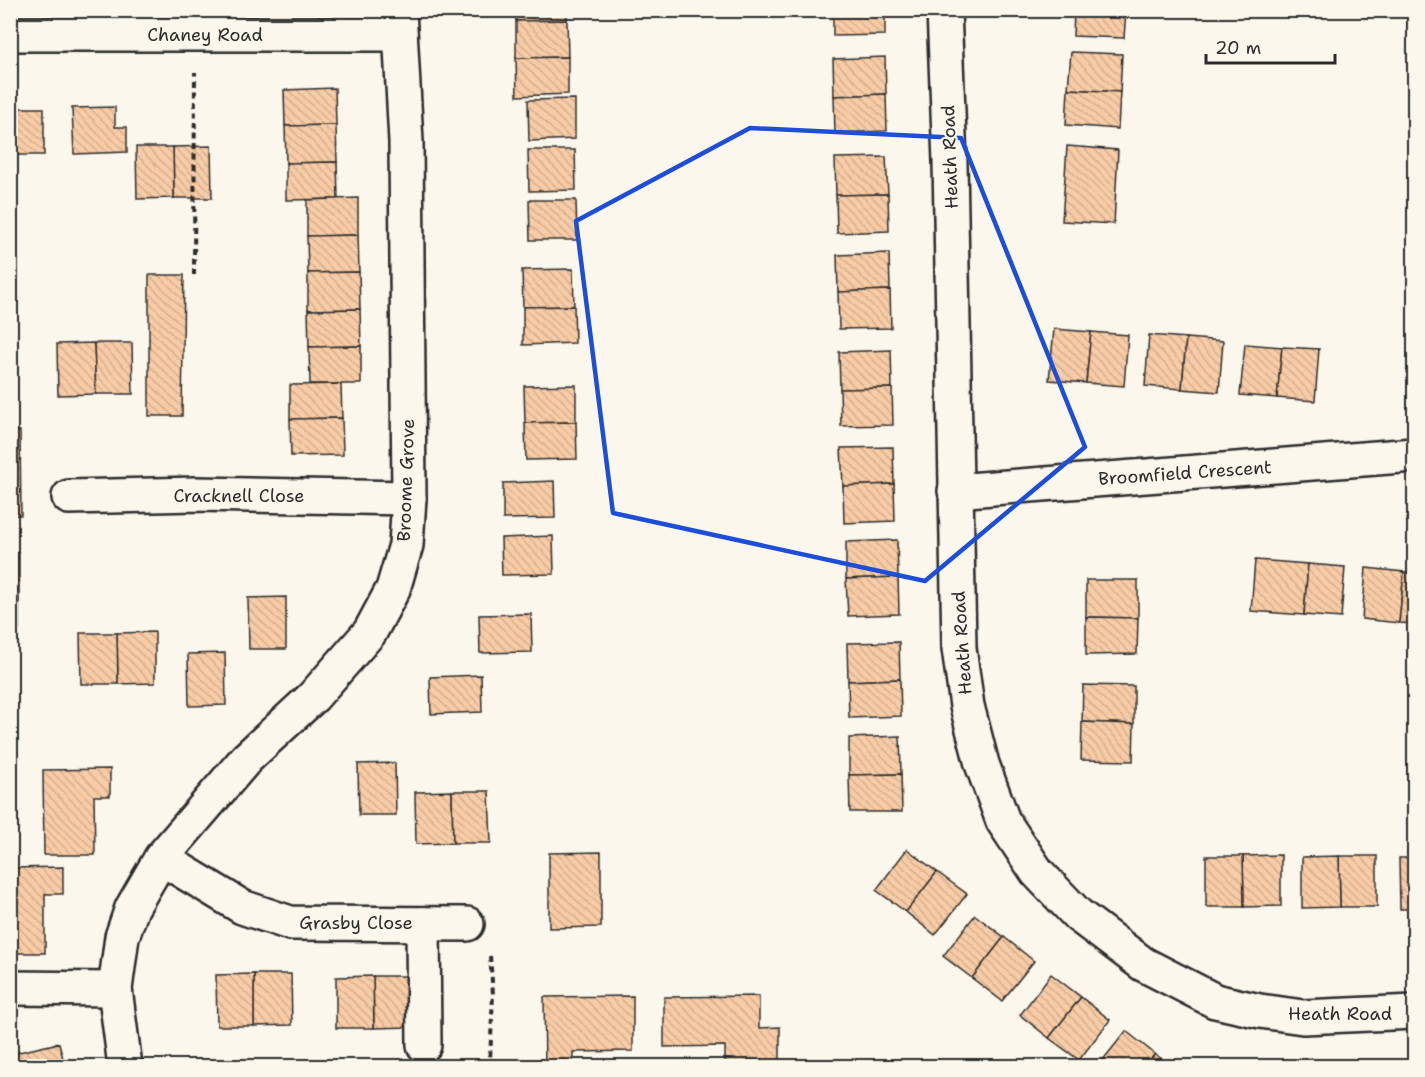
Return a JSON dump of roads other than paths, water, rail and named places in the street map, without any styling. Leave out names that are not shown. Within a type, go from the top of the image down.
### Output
[{"type":"street","name":"Heath Road","points":[[944,10],[951,197],[959,648],[967,706],[982,764],[1004,821],[1037,872],[1078,915],[1143,964],[1215,1001],[1303,1017],[1414,1012]]},
{"type":"street","name":"Chaney Road","points":[[10,34],[195,35],[399,22]]},
{"type":"street","name":"Broome Grove","points":[[125,1066],[115,989],[122,937],[132,908],[161,858],[247,758],[313,697],[370,632],[393,589],[406,545],[409,498],[406,142],[399,22]]},
{"type":"street","name":"Broomfield Crescent","points":[[955,490],[1414,455]]},
{"type":"street","name":"Cracknell Close","points":[[69,497],[196,494],[409,498]]},
{"type":"street","name":"Grasby Close","points":[[161,858],[242,907],[290,923],[467,924]]},
{"type":"street","name":"Grasby Close","points":[[423,924],[424,1045]]},
{"type":"street","points":[[10,988],[115,989]]}]
